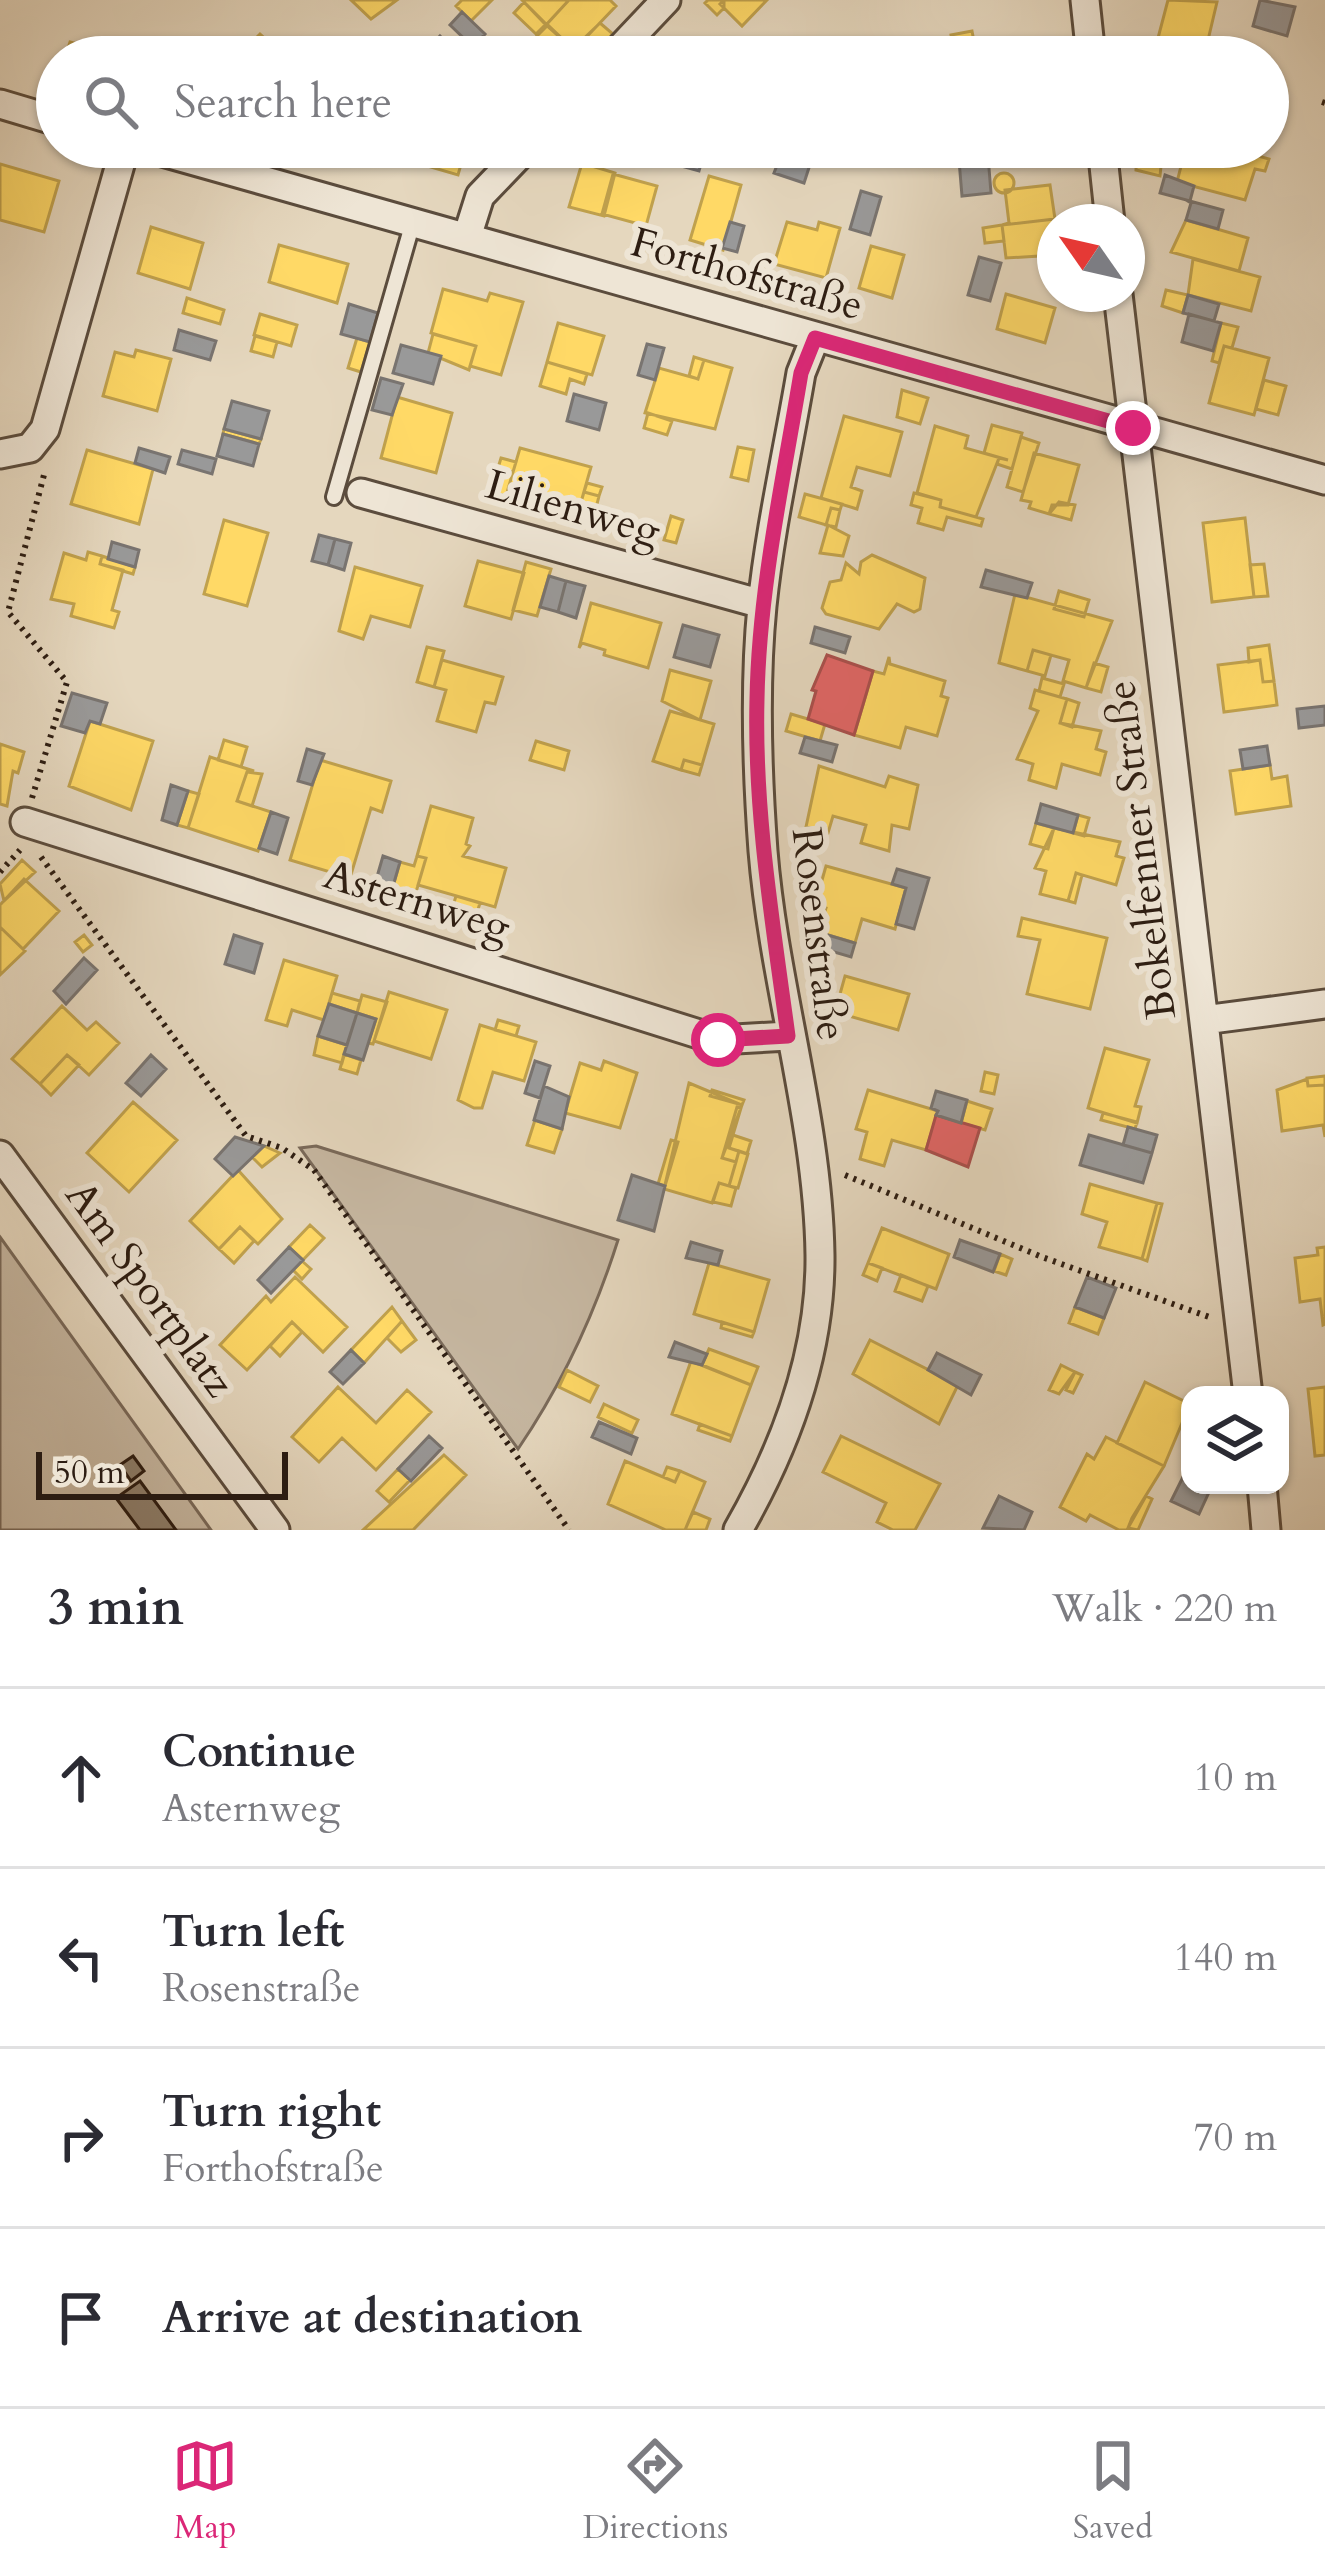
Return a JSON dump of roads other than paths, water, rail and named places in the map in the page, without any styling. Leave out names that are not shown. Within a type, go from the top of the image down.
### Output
[{"type":"street","points":[[632,36],[666,0]]},
{"type":"street","points":[[1085,0],[1089,36]]},
{"type":"street","points":[[0,104],[36,115]]},
{"type":"street","points":[[0,454],[30,448],[45,429],[118,168]]},
{"type":"street","name":"Forthofstraße","points":[[220,168],[1325,480]]},
{"type":"street","points":[[466,237],[480,196],[506,168]]},
{"type":"street","points":[[1104,168],[1108,204]]},
{"type":"street","name":"Bokelfenner Straße","points":[[1120,312],[1247,1386]]},
{"type":"street","name":"Rosenstraße","points":[[738,1530],[774,1466],[812,1343],[820,1257],[814,1177],[788,1036],[764,853],[757,703],[762,604],[801,373],[815,338]]},
{"type":"street","name":"Lilienweg","points":[[348,495],[762,604]]},
{"type":"street","name":"Asternweg","points":[[25,833],[718,1040],[788,1036]]},
{"type":"street","points":[[1204,1020],[1325,1004]]},
{"type":"street","name":"Am Sportplatz","points":[[0,1155],[274,1530]]},
{"type":"street","points":[[1263,1494],[1266,1530]]},
{"type":"lane","points":[[348,495],[413,222]]}]
